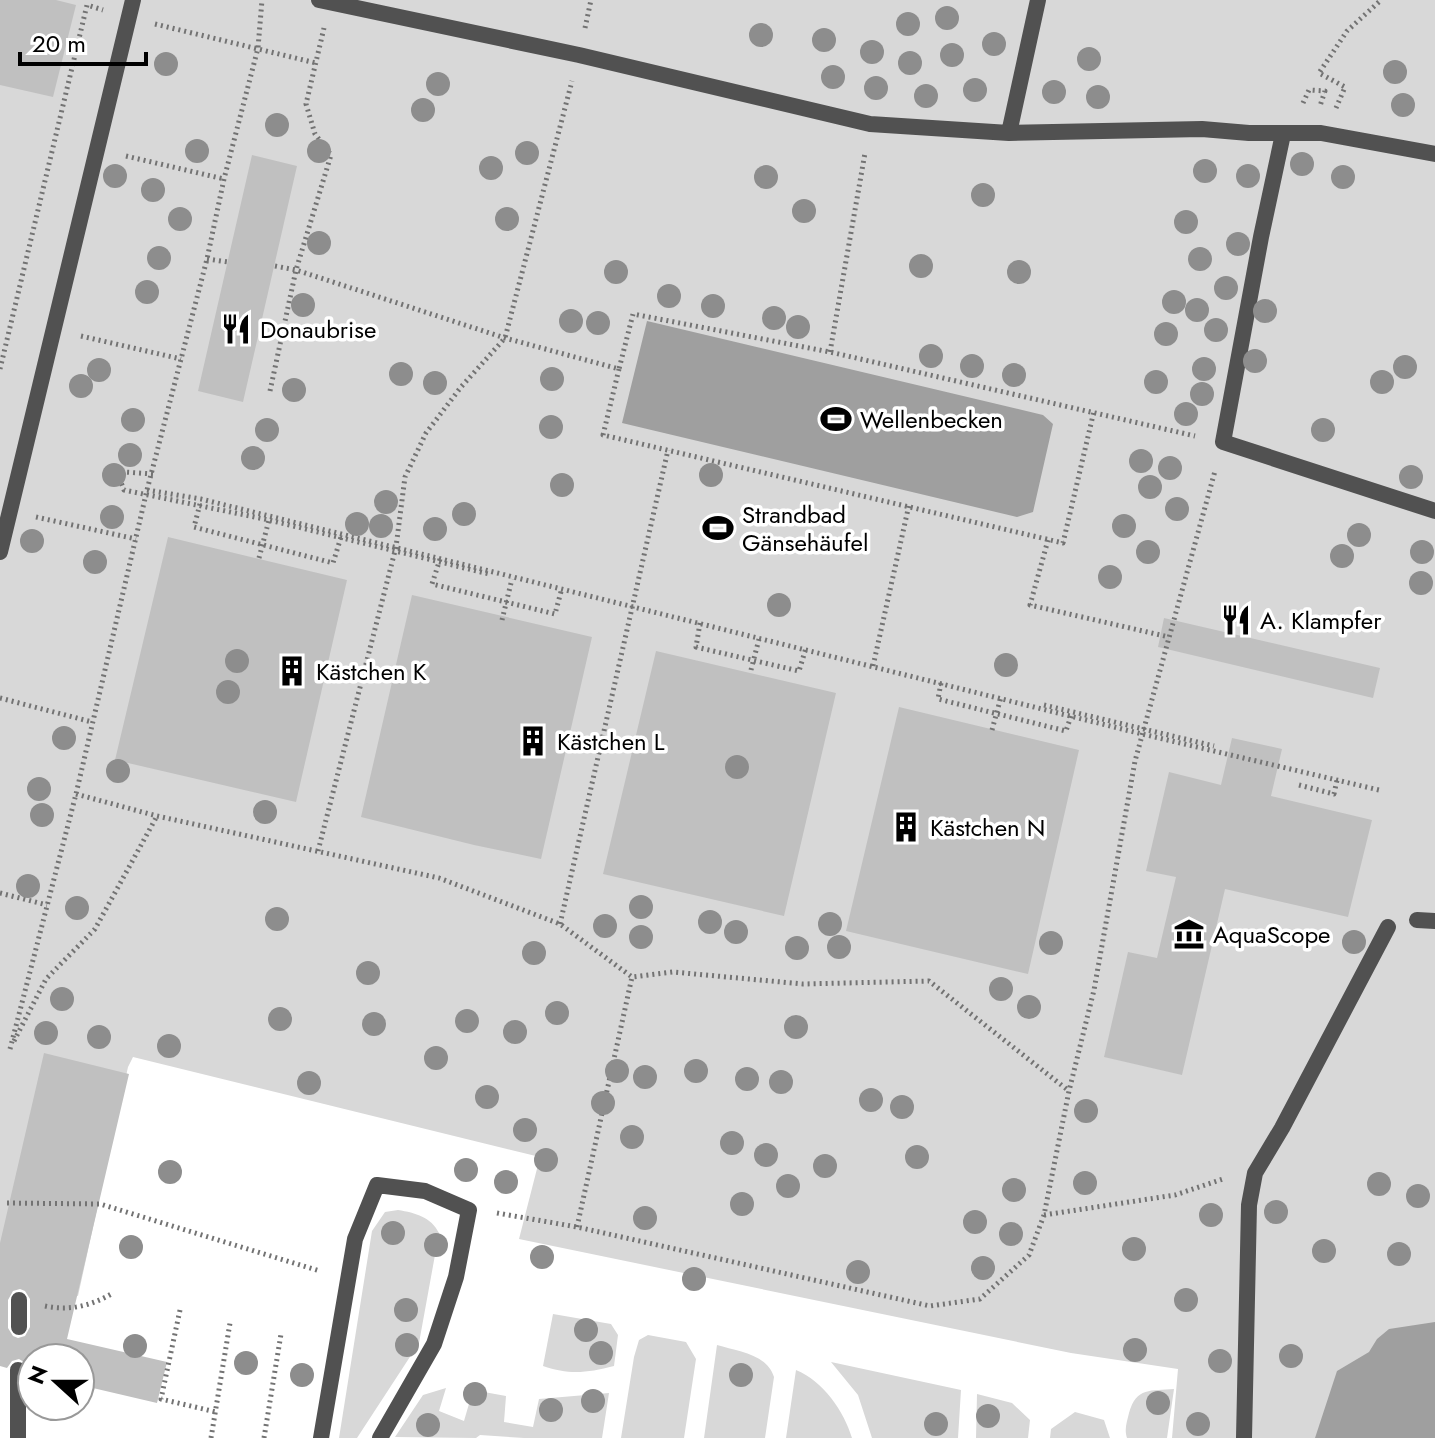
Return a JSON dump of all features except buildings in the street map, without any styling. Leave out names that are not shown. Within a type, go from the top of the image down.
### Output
[{"type":"street","points":[[0,552],[133,0]]},
{"type":"street","points":[[1009,133],[1038,0]]},
{"type":"street","points":[[325,1],[579,55],[870,124],[1009,133],[1202,129],[1321,133],[1435,154]]},
{"type":"street","points":[[1283,134],[1223,442],[1435,511]]},
{"type":"street","points":[[1417,920],[1435,921]]},
{"type":"street","points":[[1244,1438],[1249,1205],[1255,1173],[1388,927]]},
{"type":"street","points":[[321,1438],[355,1239],[377,1185],[425,1191],[469,1210],[456,1277],[434,1344],[380,1438]]},
{"type":"street","points":[[19,1300],[19,1327]]},
{"type":"path","points":[[157,816],[95,929],[46,979],[10,1049],[76,794],[147,490],[258,48],[262,0]]},
{"type":"path","points":[[318,851],[396,547],[405,477],[426,433],[461,387],[505,338],[591,0]]},
{"type":"path","points":[[1283,134],[1309,90],[1325,91],[1318,109],[1334,114],[1345,87],[1319,73],[1347,31],[1381,0]]},
{"type":"path","points":[[270,391],[296,270],[331,155],[315,134],[306,104],[325,1]]},
{"type":"path","points":[[0,369],[87,5],[128,18],[316,63]]},
{"type":"path","points":[[830,352],[870,124]]},
{"type":"path","points":[[55,141],[224,179]]},
{"type":"path","points":[[207,259],[228,262]]},
{"type":"path","points":[[275,266],[296,270],[505,338],[619,369]]},
{"type":"path","points":[[469,1210],[577,1227],[930,1306],[980,1299],[1029,1255],[1044,1215],[1069,1091],[1094,990],[1142,734],[1223,442],[1094,411],[830,352],[633,314],[603,435],[1063,543],[1094,411]]},
{"type":"path","points":[[11,320],[181,359]]},
{"type":"path","points":[[560,924],[668,450]]},
{"type":"path","points":[[153,474],[124,472],[120,480],[124,490],[131,493],[269,520],[1214,746]]},
{"type":"path","points":[[147,490],[201,499],[1142,734],[1379,790]]},
{"type":"path","points":[[201,499],[194,527],[333,563],[343,534]]},
{"type":"path","points":[[873,666],[909,505]]},
{"type":"path","points":[[10,511],[136,539]]},
{"type":"path","points":[[259,558],[269,520]]},
{"type":"path","points":[[1048,540],[1030,605],[1169,637]]},
{"type":"path","points":[[440,558],[432,584],[555,614],[562,588]]},
{"type":"path","points":[[502,620],[512,579]]},
{"type":"path","points":[[700,623],[696,647],[754,661],[799,671],[806,648]]},
{"type":"path","points":[[751,670],[759,639]]},
{"type":"path","points":[[941,683],[938,699],[997,714],[1066,731],[1071,716]]},
{"type":"path","points":[[992,730],[1001,695]]},
{"type":"path","points":[[0,698],[92,722]]},
{"type":"path","points":[[1299,785],[1334,794],[1337,780]]},
{"type":"path","points":[[76,794],[157,816],[439,878],[560,924],[632,977],[673,972],[803,984],[929,981],[1069,1091]]},
{"type":"path","points":[[0,893],[47,905]]},
{"type":"path","points":[[577,1227],[632,977]]},
{"type":"path","points":[[1044,1215],[1175,1195],[1224,1179],[1255,1173]]},
{"type":"path","points":[[7,1203],[100,1204],[349,1277]]},
{"type":"path","points":[[19,1300],[61,1309],[94,1304],[113,1293]]},
{"type":"path","points":[[180,1310],[161,1399],[216,1412]]},
{"type":"path","points":[[211,1438],[230,1323]]},
{"type":"path","points":[[264,1438],[281,1334]]},
{"type":"shaded area","name":"Strandbad Gänsehäufel","points":[[0,0],[1435,0],[1435,1438],[1172,1438],[1178,1369],[1071,1353],[519,1239],[540,1157],[133,1057],[128,1067],[78,1296],[0,1276]]},
{"type":"shaded area","name":"Wellenbecken","points":[[647,321],[1043,415],[1053,424],[1033,512],[1017,517],[622,423]]},
{"type":"shaded area","points":[[398,1210],[422,1217],[432,1223],[439,1233],[419,1343],[357,1438],[339,1438],[372,1231],[385,1212]]},
{"type":"shaded area","points":[[553,1314],[611,1324],[618,1335],[614,1366],[578,1372],[543,1366]]},
{"type":"shaded area","points":[[1435,1322],[1435,1438],[1315,1438],[1337,1371],[1369,1352],[1377,1339],[1389,1329]]},
{"type":"shaded area","points":[[648,1335],[686,1342],[696,1359],[684,1438],[621,1438],[634,1357],[639,1340]]},
{"type":"shaded area","points":[[717,1345],[758,1358],[770,1369],[774,1377],[765,1438],[704,1438]]},
{"type":"shaded area","points":[[831,1362],[961,1390],[958,1438],[872,1438],[858,1395]]},
{"type":"shaded area","points":[[796,1370],[815,1381],[831,1398],[852,1438],[786,1438]]},
{"type":"shaded area","points":[[446,1388],[439,1411],[464,1421],[473,1390],[506,1396],[504,1422],[533,1427],[539,1399],[609,1393],[602,1438],[480,1435],[476,1438],[395,1437],[423,1395]]},
{"type":"shaded area","points":[[1174,1389],[1167,1438],[1127,1438],[1127,1422],[1136,1399],[1146,1392]]},
{"type":"shaded area","points":[[977,1394],[1012,1403],[1030,1420],[1028,1438],[976,1438]]},
{"type":"shaded area","points":[[1075,1412],[1104,1420],[1110,1438],[1050,1438],[1051,1429]]},
{"type":"place","name":"Donaubrise","points":[[236,329]]},
{"type":"place","name":"Wellenbecken","points":[[836,419]]},
{"type":"place","name":"Strandbad Gänsehäufel","points":[[718,528]]},
{"type":"place","name":"A. Klampfer","points":[[1236,620]]},
{"type":"place","name":"Kästchen K","points":[[292,671]]},
{"type":"place","name":"Kästchen L","points":[[533,741]]},
{"type":"place","name":"Kästchen N","points":[[906,827]]},
{"type":"place","name":"AquaScope","points":[[1189,934]]}]
